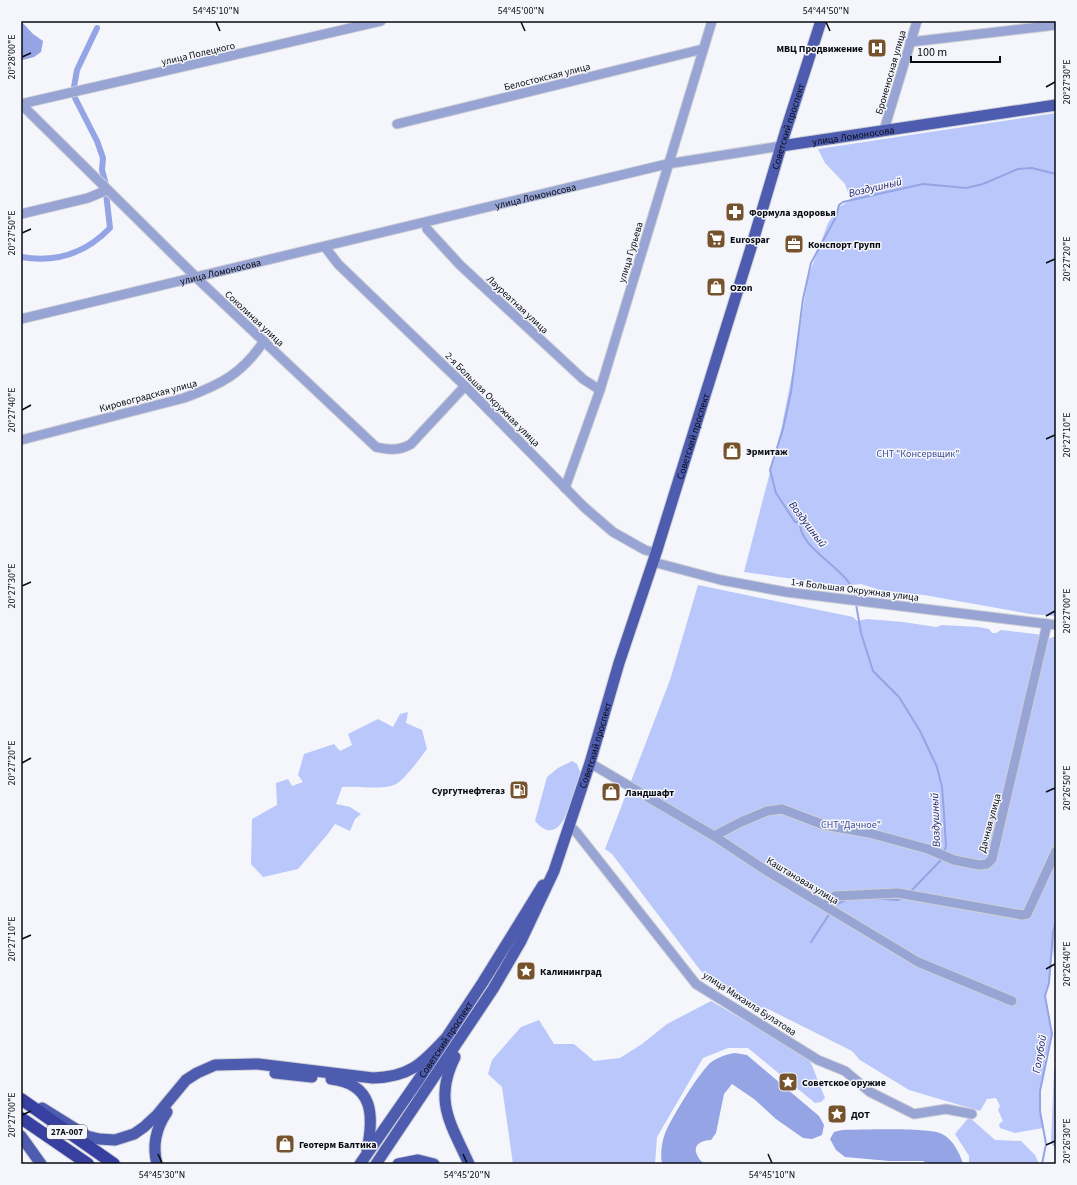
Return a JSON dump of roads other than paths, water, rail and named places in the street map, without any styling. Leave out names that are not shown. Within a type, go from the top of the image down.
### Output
[{"type":"highway","name":"27А-007","points":[[21,1099],[114,1164]]},
{"type":"highway","name":"27А-007","points":[[21,1118],[88,1164]]},
{"type":"main road","name":"Советский проспект","points":[[376,1164],[477,1016],[521,941],[545,894],[570,826],[590,763],[619,663],[654,558],[821,21]]},
{"type":"main road","name":"улица Ломоносова","points":[[781,146],[1056,105]]},
{"type":"main road","name":"Советский проспект","points":[[363,1159],[483,982],[552,870],[562,849]]},
{"type":"main road","points":[[469,1164],[446,1111],[444,1091],[450,1067],[477,1016]]},
{"type":"main road","points":[[21,1096],[87,1136],[99,1139],[115,1140],[134,1134],[144,1127],[157,1115],[186,1080],[215,1065],[258,1064],[373,1078],[390,1077],[414,1069],[445,1039]]},
{"type":"main road","points":[[157,1164],[155,1142],[161,1120],[176,1099],[199,1078],[216,1070],[225,1069],[340,1080],[350,1083],[364,1096],[370,1111],[371,1129],[363,1159]]},
{"type":"main road","points":[[21,1136],[41,1164]]},
{"type":"main road","points":[[398,1164],[418,1160],[434,1164]]},
{"type":"street","name":"улица Полецкого","points":[[21,104],[381,21]]},
{"type":"street","name":"улица Гурьева","points":[[565,488],[600,390],[667,164],[712,21]]},
{"type":"street","name":"Броненосная улица","points":[[884,130],[917,21]]},
{"type":"street","points":[[910,42],[1056,26]]},
{"type":"street","name":"Белостокская улица","points":[[396,124],[703,49]]},
{"type":"street","name":"Соколиная улица","points":[[21,104],[196,276],[376,447],[385,449],[404,448],[410,444],[465,386]]},
{"type":"street","name":"улица Ломоносова","points":[[21,319],[667,164],[781,146]]},
{"type":"street","points":[[21,214],[88,198],[107,190]]},
{"type":"street","name":"Лауреатная улица","points":[[426,229],[460,265],[583,379],[600,390]]},
{"type":"street","name":"2-я Большая Окружная улица","points":[[325,247],[338,264],[465,386],[565,488],[613,532],[645,550],[654,558]]},
{"type":"street","name":"Кировоградская улица","points":[[21,440],[184,398],[210,389],[239,372],[264,341]]},
{"type":"street","name":"1-я Большая Окружная улица","points":[[654,558],[721,580],[786,592],[1051,624]]},
{"type":"street","name":"Дачная улица","points":[[714,836],[767,811],[782,809],[824,825],[869,832],[928,849],[954,860],[979,865],[987,864],[992,859],[1051,624]]},
{"type":"street","name":"Каштановая улица","points":[[590,763],[714,836],[770,873],[918,962],[1012,1001]]},
{"type":"street","name":"улица Михаила Булатова","points":[[570,826],[577,832],[696,984],[818,1060],[845,1071],[870,1092],[914,1114],[946,1109],[972,1114]]},
{"type":"street","points":[[824,905],[835,896],[898,893],[1022,915],[1027,914],[1056,851]]},
{"type":"waterway","points":[[74,87],[77,70],[97,28]]},
{"type":"waterway","points":[[74,96],[97,141],[103,158],[102,170],[106,185]]},
{"type":"waterway","name":"Воздушный","points":[[855,597],[852,587],[845,578],[808,542],[802,533],[800,523],[795,522],[776,493],[770,470],[783,429],[791,392],[803,299],[811,263],[836,217],[839,205],[843,202],[923,184],[966,188],[983,184],[1018,169],[1032,168],[1056,174]]},
{"type":"waterway","points":[[21,257],[34,259],[58,257],[80,250],[100,237],[110,228],[106,193]]},
{"type":"waterway","name":"Воздушный","points":[[856,604],[861,633],[873,671],[899,697],[920,731],[937,767],[942,787],[946,846],[944,853]]},
{"type":"waterway","name":"Воздушный","points":[[910,892],[943,858]]},
{"type":"waterway","name":"Воздушный","points":[[872,898],[898,900],[903,897]]},
{"type":"waterway","name":"Воздушный","points":[[834,908],[835,905],[848,899]]},
{"type":"waterway","name":"Воздушный","points":[[811,942],[830,913]]},
{"type":"waterway","name":"Голубой","points":[[1042,1164],[1046,1144],[1040,1111],[1040,1091],[1052,1034],[1045,996],[1049,983],[1053,932],[1056,922]]},
{"type":"place","name":"МВЦ Продвижение","points":[[877,48]]},
{"type":"place","name":"Формула здоровья","points":[[735,212]]},
{"type":"place","name":"Eurospar","points":[[716,239]]},
{"type":"place","name":"Конспорт Групп","points":[[794,244]]},
{"type":"place","name":"Ozon","points":[[716,287]]},
{"type":"place","name":"Эрмитаж","points":[[732,451]]},
{"type":"place","name":"Сургутнефтегаз","points":[[519,790]]},
{"type":"place","name":"Ландшафт","points":[[611,792]]},
{"type":"place","name":"Калининград","points":[[526,971]]},
{"type":"place","name":"Советское оружие","points":[[788,1082]]},
{"type":"place","name":"ДОТ","points":[[837,1114]]},
{"type":"place","name":"Геотерм Балтика","points":[[285,1144]]},
{"type":"park label","name":"СНТ \"Консервщик\"","points":[[918,453]]},
{"type":"park label","name":"СНТ \"Дачное\"","points":[[851,824]]}]
